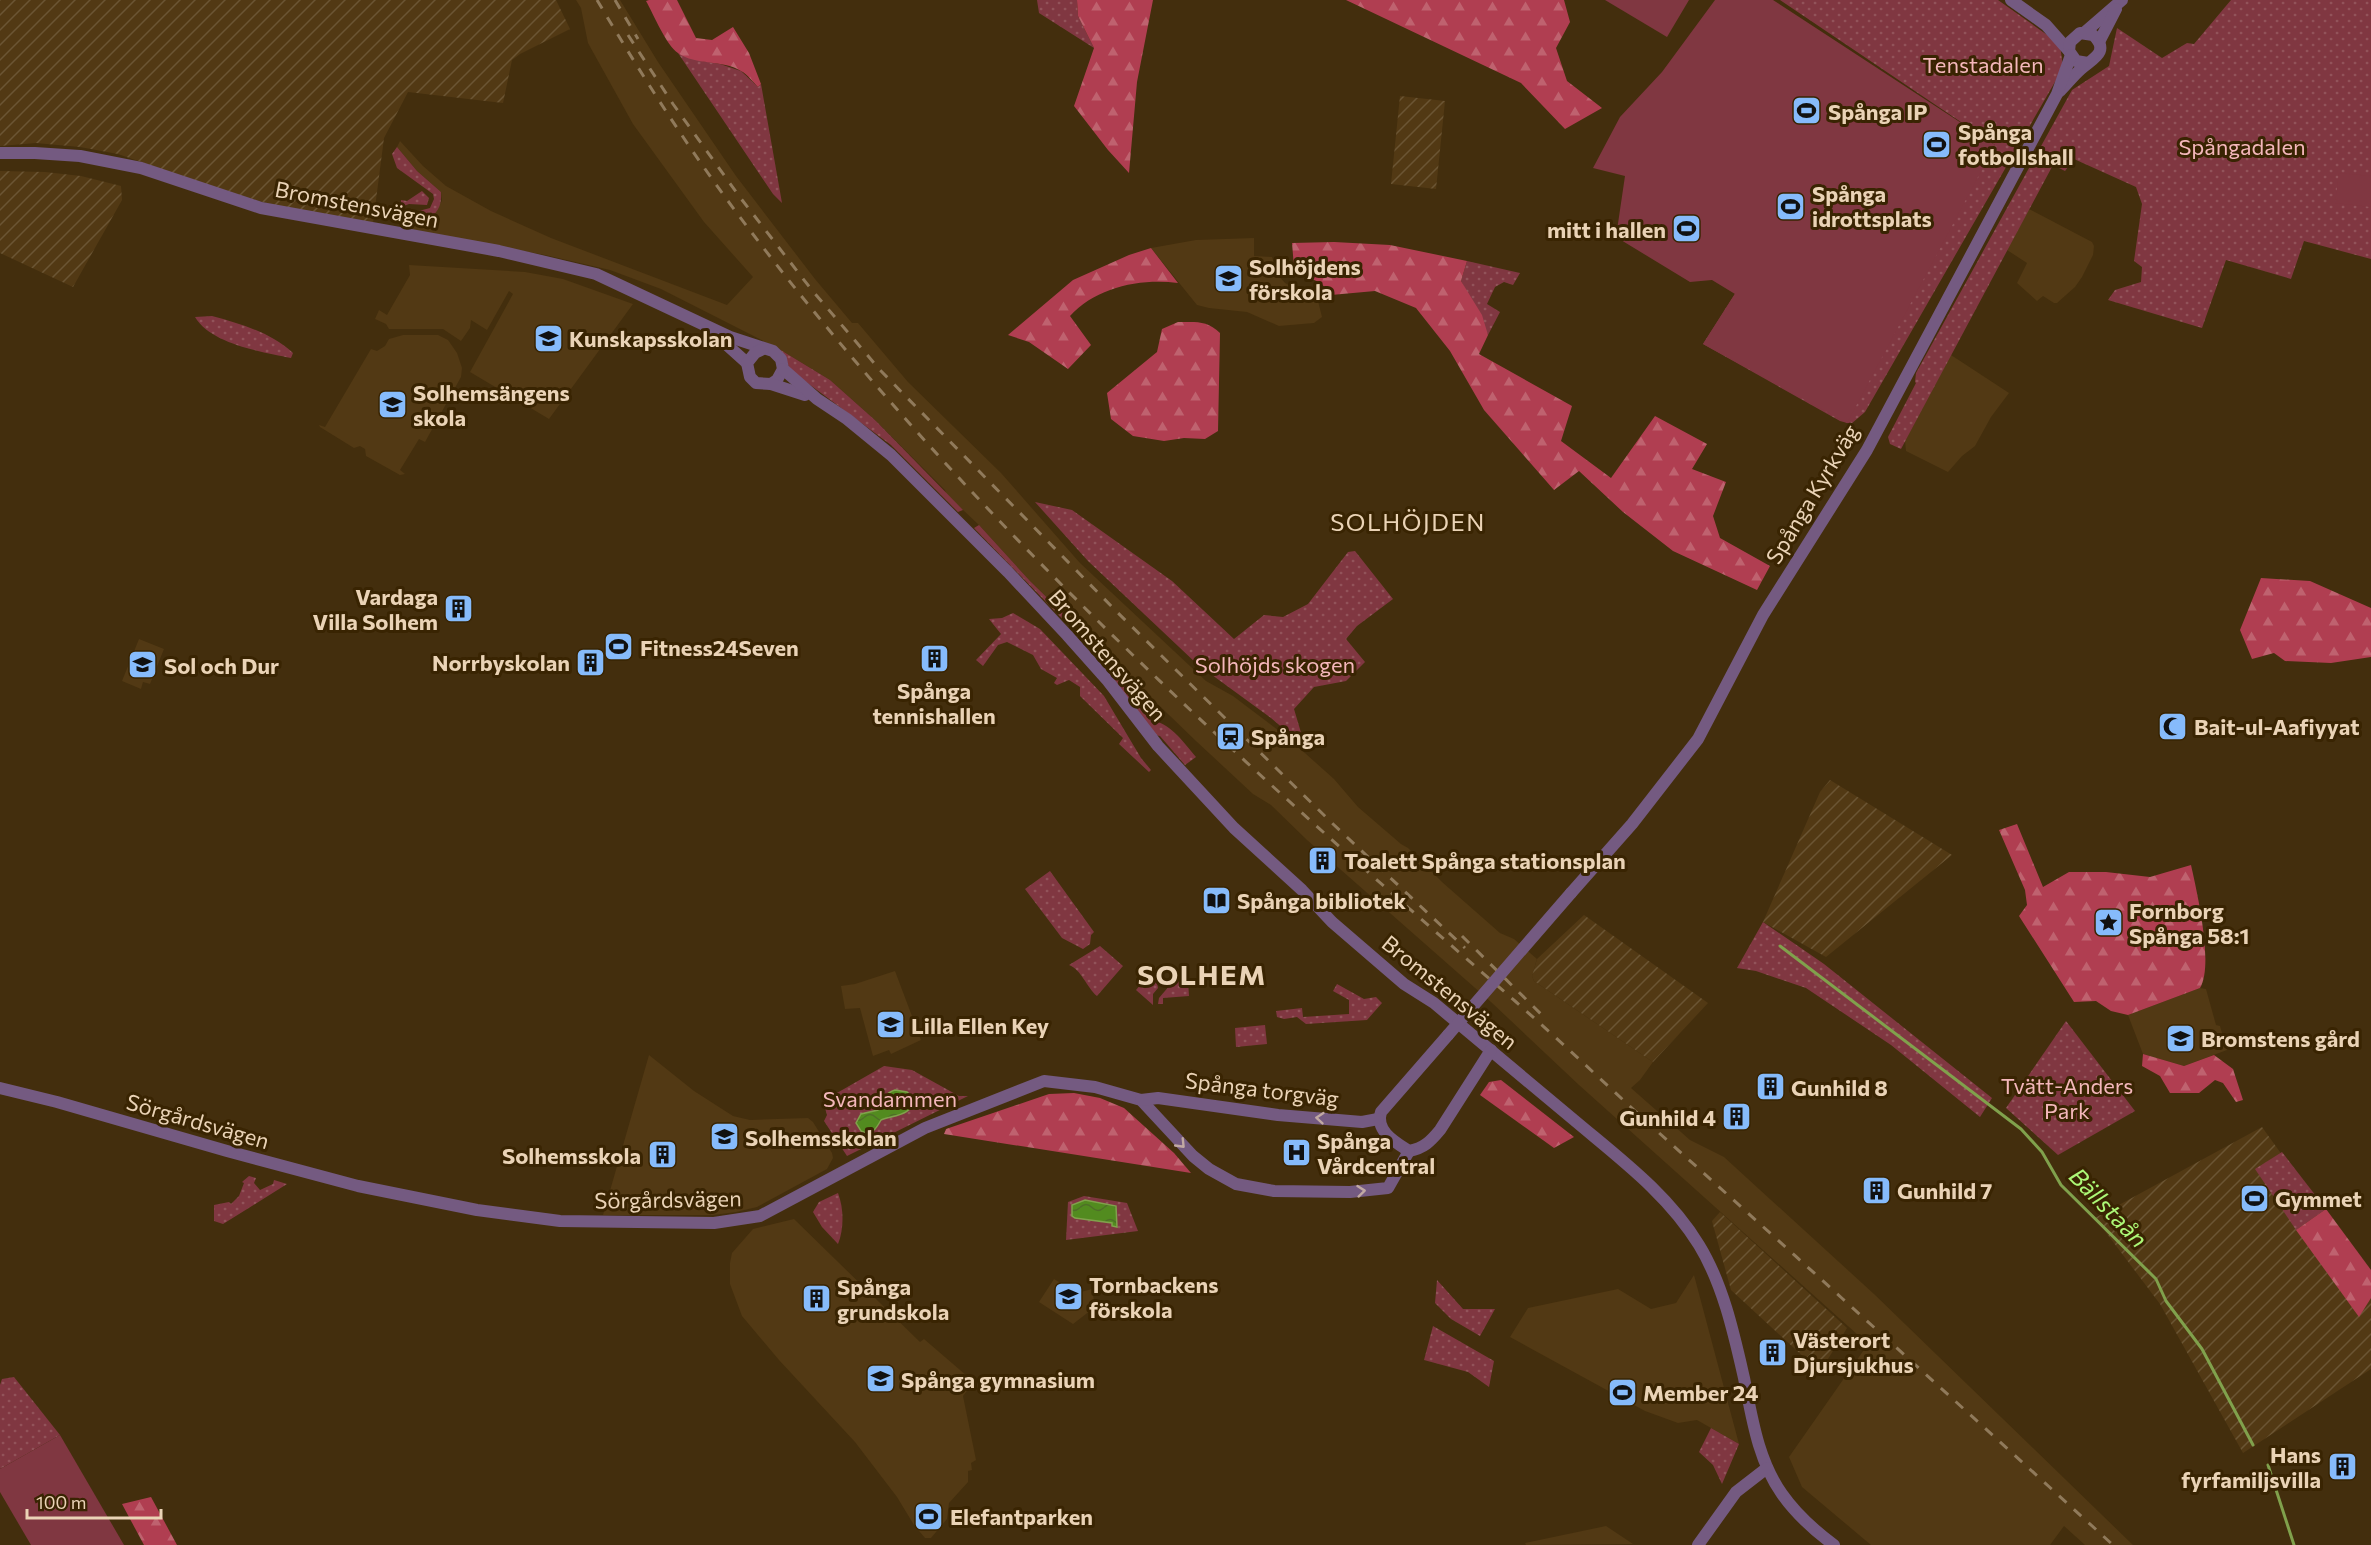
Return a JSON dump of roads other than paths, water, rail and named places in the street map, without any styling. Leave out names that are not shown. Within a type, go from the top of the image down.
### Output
[{"type":"street","points":[[2011,0],[2046,25],[2076,61],[2088,63],[2098,56],[2099,42],[2121,2]]},
{"type":"street","points":[[2070,53],[2070,42],[2121,2]]},
{"type":"street","points":[[2046,25],[2093,35],[2099,42]]},
{"type":"street","name":"Spånga Kyrkväg","points":[[1378,1119],[1388,1102],[1632,824],[1698,739],[1762,615],[1867,450],[2057,94],[2070,53]]},
{"type":"street","name":"Spånga Kyrkväg","points":[[2057,94],[2088,63]]},
{"type":"street","name":"Bromstensvägen","points":[[0,153],[80,156],[141,168],[261,208],[499,251],[596,274],[675,309],[699,323],[731,347],[747,363],[750,377],[756,383],[771,384],[817,399]]},
{"type":"street","name":"Bromstensvägen","points":[[699,323],[773,351],[778,355],[783,369],[817,399],[847,419],[891,455],[1008,572],[1108,681],[1177,767],[1234,828],[1302,890],[1332,922],[1404,984],[1434,1003],[1644,1180],[1689,1229],[1707,1258],[1719,1287],[1744,1379],[1756,1439],[1767,1468],[1785,1499],[1834,1545]]},
{"type":"street","points":[[747,363],[755,353],[763,349]]},
{"type":"street","points":[[771,384],[777,380],[783,369]]},
{"type":"street","points":[[1141,1100],[1186,1149],[1209,1169],[1236,1184],[1264,1190],[1350,1192],[1388,1188],[1409,1151],[1421,1148],[1436,1136],[1491,1050]]},
{"type":"street","name":"Sörgårdsvägen","points":[[0,1088],[330,1179],[438,1203],[560,1221],[714,1223],[747,1219],[772,1212],[926,1128],[1044,1081],[1095,1087],[1141,1100]]},
{"type":"street","name":"Spånga torgväg","points":[[1141,1100],[1158,1098],[1278,1115],[1362,1122],[1378,1119]]},
{"type":"street","points":[[1378,1119],[1385,1133],[1409,1151]]},
{"type":"street","points":[[1698,1545],[1736,1492],[1767,1468]]},
{"type":"water","points":[[895,1090],[907,1092],[914,1098],[907,1112],[881,1120],[871,1132],[861,1131],[856,1123],[861,1114],[878,1110],[886,1095]]},
{"type":"water","points":[[1085,1200],[1116,1206],[1117,1227],[1112,1226],[1112,1223],[1072,1216],[1072,1205]]},
{"type":"water","name":"Elefantparken","points":[[928,1505],[936,1508],[939,1516],[936,1524],[928,1527],[920,1524],[917,1516],[920,1508]]},
{"type":"waterway","name":"Bällstaån","points":[[1780,946],[2021,1129],[2042,1152],[2061,1185],[2156,1279],[2166,1301],[2202,1349],[2253,1445]]},
{"type":"waterway","name":"Bällstaån","points":[[2268,1465],[2294,1545]]},
{"type":"railway","points":[[597,0],[660,102],[728,201],[815,312],[906,419],[1001,523],[1201,720],[1409,909],[1534,1018],[2113,1545]]},
{"type":"railway","points":[[615,0],[638,39]]},
{"type":"railway","points":[[628,35],[673,104],[739,196],[811,289],[880,370],[1118,613],[1333,824],[1465,948]]},
{"type":"railway","points":[[1462,936],[1545,1018]]},
{"type":"place","name":"Spånga IP","points":[[1807,111]]},
{"type":"place","name":"Spånga fotbollshall","points":[[1937,144]]},
{"type":"place","name":"Spånga idrottsplats","points":[[1791,206]]},
{"type":"place","name":"mitt i hallen","points":[[1687,229]]},
{"type":"place","name":"Solhöjdens förskola","points":[[1228,279]]},
{"type":"place","name":"Kunskapsskolan","points":[[548,338]]},
{"type":"place","name":"Solhemsängens skola","points":[[392,405]]},
{"type":"place","name":"Vardaga Villa Solhem","points":[[459,609]]},
{"type":"place","name":"Fitness24Seven","points":[[619,647]]},
{"type":"place","name":"Spånga tennishallen","points":[[934,658]]},
{"type":"place","name":"Norrbyskolan","points":[[591,662]]},
{"type":"place","name":"Sol och Dur","points":[[143,665]]},
{"type":"place","name":"Bait-ul-Aafiyyat","points":[[2173,726]]},
{"type":"place","name":"Spånga","points":[[1230,736]]},
{"type":"place","name":"Toalett Spånga stationsplan","points":[[1323,860]]},
{"type":"place","name":"Spånga bibliotek","points":[[1216,900]]},
{"type":"place","name":"Fornborg Spånga 58:1","points":[[2108,923]]},
{"type":"place","name":"Lilla Ellen Key","points":[[890,1025]]},
{"type":"place","name":"Bromstens gård","points":[[2180,1038]]},
{"type":"place","name":"Gunhild 8","points":[[1770,1087]]},
{"type":"place","name":"Gunhild 4","points":[[1737,1117]]},
{"type":"place","name":"Solhemsskolan","points":[[724,1137]]},
{"type":"place","name":"Spånga Vårdcentral","points":[[1296,1153]]},
{"type":"place","name":"Solhemsskola","points":[[662,1155]]},
{"type":"place","name":"Gunhild 7","points":[[1876,1190]]},
{"type":"place","name":"Gymmet","points":[[2254,1198]]},
{"type":"place","name":"Tornbackens förskola","points":[[1068,1297]]},
{"type":"place","name":"Spånga grundskola","points":[[816,1299]]},
{"type":"place","name":"Västerort Djursjukhus","points":[[1772,1352]]},
{"type":"place","name":"Spånga gymnasium","points":[[880,1379]]},
{"type":"place","name":"Member 24","points":[[1622,1392]]},
{"type":"place","name":"Hans fyrfamiljsvilla","points":[[2342,1467]]},
{"type":"place","name":"Elefantparken","points":[[929,1516]]},
{"type":"district","name":"SOLHÖJDEN","points":[[1408,521]]},
{"type":"district","name":"SOLHEM","points":[[1202,974]]},
{"type":"park label","name":"Tenstadalen","points":[[1983,64]]},
{"type":"park label","name":"Spångadalen","points":[[2242,146]]},
{"type":"park label","name":"Solhöjds skogen","points":[[1275,664]]},
{"type":"park label","name":"Svandammen","points":[[890,1098]]},
{"type":"park label","name":"Tvätt-Anders Park","points":[[2067,1098]]}]
